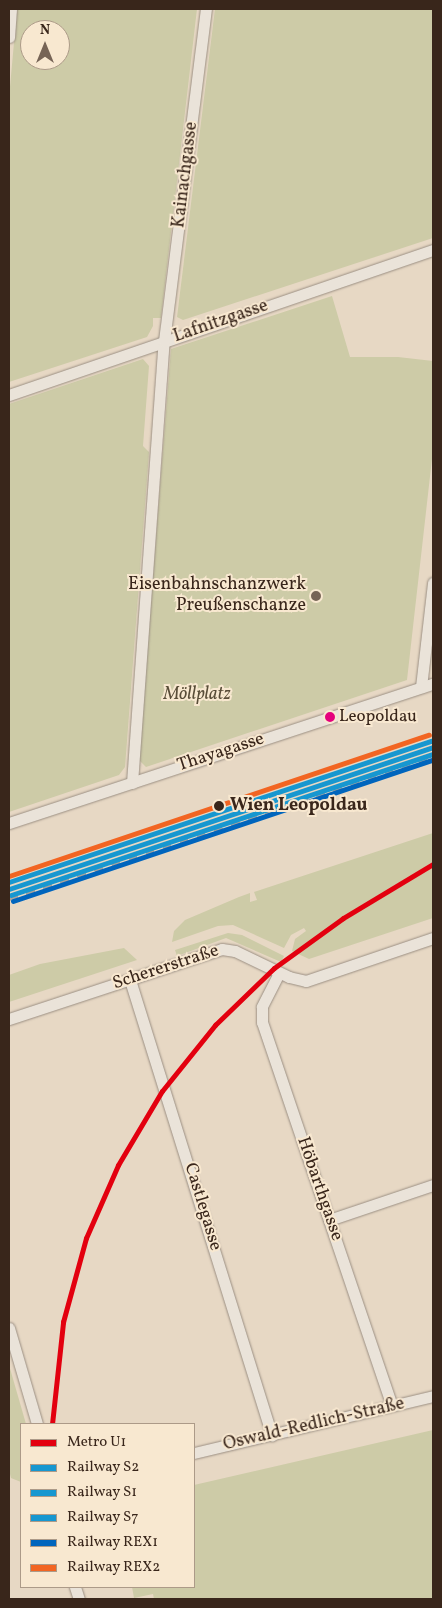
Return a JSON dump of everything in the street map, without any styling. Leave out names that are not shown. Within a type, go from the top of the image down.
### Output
[{"type":"street","points":[[9,37],[11,9]]},
{"type":"street","name":"Kainachgasse","points":[[164,341],[206,9]]},
{"type":"street","name":"Lafnitzgasse","points":[[9,395],[433,250]]},
{"type":"street","points":[[132,783],[164,341]]},
{"type":"street","points":[[421,688],[433,583]]},
{"type":"street","name":"Thayagasse","points":[[9,823],[433,684]]},
{"type":"street","name":"Schererstraße","points":[[9,1019],[222,949],[235,951],[279,973],[299,980],[314,979],[433,938]]},
{"type":"street","name":"Höbarthgasse","points":[[279,973],[264,1002],[261,1016],[392,1406]]},
{"type":"street","name":"Castlegasse","points":[[130,980],[272,1434]]},
{"type":"street","points":[[330,1220],[433,1184]]},
{"type":"street","points":[[9,1328],[37,1423]]},
{"type":"street","name":"Oswald-Redlich-Straße","points":[[195,1453],[433,1396]]},
{"type":"green space","points":[[17,9],[197,9],[161,318],[153,318],[153,326],[147,337],[9,382],[9,98]]},
{"type":"green space","points":[[215,9],[433,9],[433,238],[183,320],[177,317]]},
{"type":"green space","name":"Möllplatz","points":[[332,296],[350,357],[398,357],[433,361],[433,450],[407,680],[146,767],[138,759],[171,349]]},
{"type":"green space","points":[[143,359],[149,366],[143,446],[149,452],[125,767],[119,775],[9,812],[9,404]]},
{"type":"green space","points":[[433,833],[433,918],[309,959],[292,951],[295,939],[306,931],[304,928],[291,935],[284,948],[233,925],[218,926],[172,942],[174,931],[185,920],[239,897],[250,893],[250,902],[257,900],[254,892]]},
{"type":"green space","points":[[228,933],[242,935],[284,956],[281,962],[226,938],[177,956],[175,950]]},
{"type":"green space","points":[[124,948],[137,960],[9,1002],[9,975],[40,964]]},
{"type":"green space","points":[[9,1365],[26,1423],[20,1423],[20,1482],[11,1478],[9,1470]]},
{"type":"green space","points":[[433,1430],[433,1599],[154,1599],[153,1594],[134,1598],[132,1588],[195,1588],[195,1485]]},
{"type":"railway","points":[[9,899],[433,757]]},
{"type":"metro line","name":"U1","points":[[52,1423],[63,1322],[86,1238],[118,1165],[162,1091],[215,1025],[274,968],[343,918],[433,864]]},
{"type":"rail line","name":"REX2","points":[[9,876],[429,735]]},
{"type":"rail line","name":"S7","points":[[9,882],[431,741]]},
{"type":"rail line","name":"S2","points":[[9,889],[433,747]]},
{"type":"rail line","name":"S1","points":[[11,895],[433,754]]},
{"type":"rail line","name":"REX1","points":[[13,901],[433,760]]},
{"type":"place","name":"Eisenbahnschanzwerk Preußenschanze","points":[[316,596]]},
{"type":"place","name":"Leopoldau","points":[[330,717]]},
{"type":"place","name":"Wien Leopoldau","points":[[219,806]]}]
